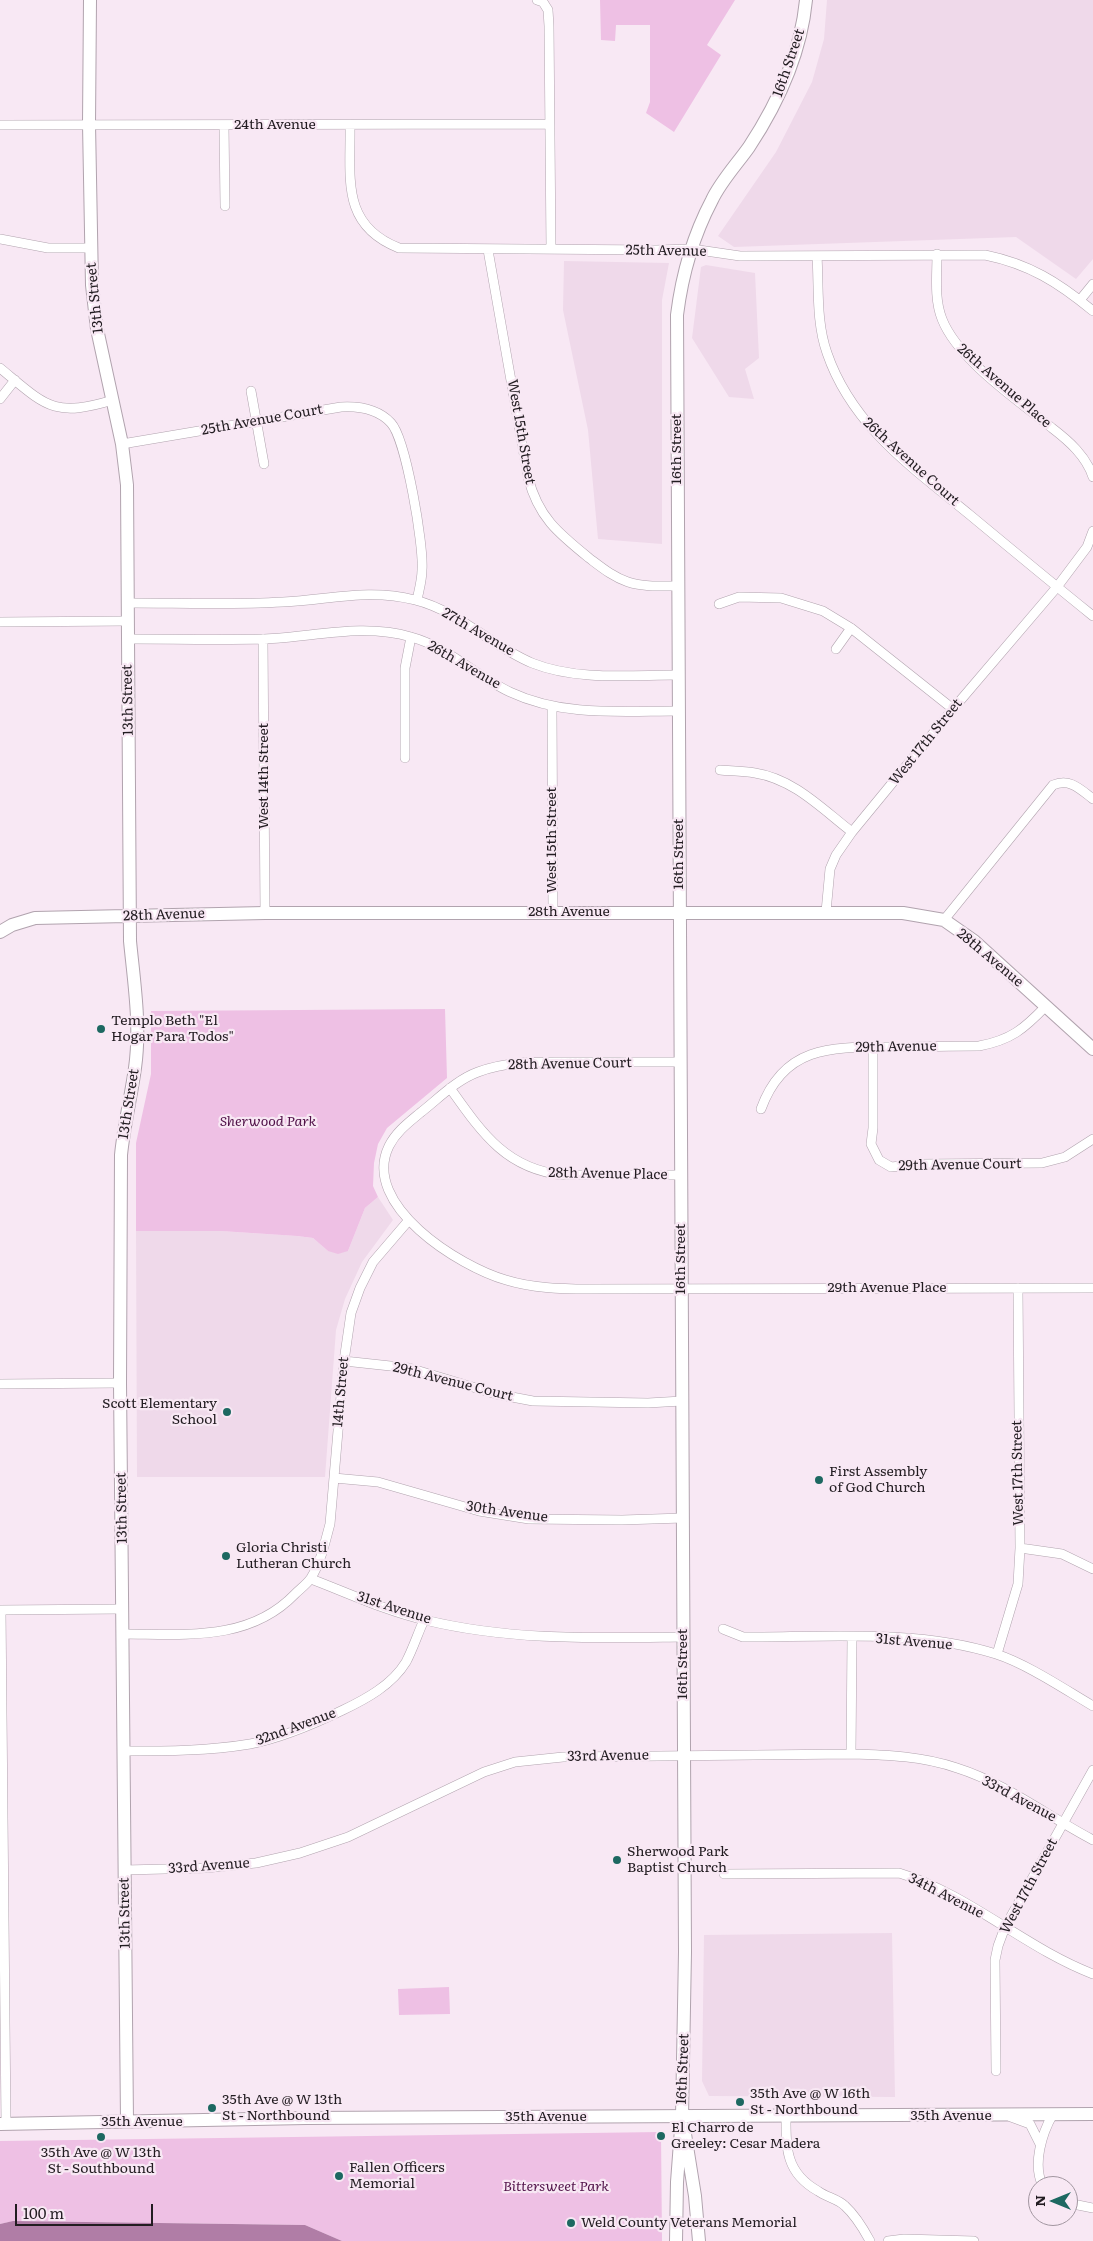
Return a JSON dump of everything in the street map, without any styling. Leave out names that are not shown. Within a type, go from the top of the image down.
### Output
[{"type":"main road","name":"13th Street","points":[[90,0],[89,124],[92,285],[97,329],[122,444],[127,486],[130,916],[136,1043],[135,1067],[121,1155],[120,1383],[126,2121]]},
{"type":"main road","name":"16th Street","points":[[676,2241],[685,2021],[677,314],[683,277],[692,249],[713,198],[758,132],[780,93],[797,47],[806,0]]},
{"type":"main road","name":"28th Avenue","points":[[0,932],[12,925],[35,918],[264,912],[903,913],[944,920],[974,942],[1093,1049]]},
{"type":"main road","name":"35th Avenue","points":[[3,2124],[126,2121],[1093,2114]]},
{"type":"main road","name":"16th Street","points":[[682,2116],[693,2182],[698,2241]]},
{"type":"street","points":[[537,0],[543,2],[548,10],[551,249]]},
{"type":"street","name":"24th Avenue","points":[[0,125],[550,124]]},
{"type":"street","points":[[224,125],[225,206]]},
{"type":"street","name":"25th Avenue","points":[[350,125],[352,196],[354,205],[367,228],[376,238],[399,248],[488,250],[692,249],[740,256],[984,255],[1007,259],[1031,268],[1093,310]]},
{"type":"street","points":[[0,239],[48,248],[91,248]]},
{"type":"street","name":"West 15th Street","points":[[488,250],[528,477],[536,503],[556,531],[606,571],[628,582],[646,586],[678,586]]},
{"type":"street","name":"26th Avenue Place","points":[[937,254],[937,301],[941,318],[954,342],[991,378],[1062,436],[1087,462],[1093,477]]},
{"type":"street","name":"26th Avenue Court","points":[[817,256],[820,323],[826,352],[838,381],[856,411],[873,431],[916,470],[1093,616]]},
{"type":"street","points":[[1080,300],[1093,284]]},
{"type":"street","points":[[0,368],[42,401],[60,408],[73,409],[113,400]]},
{"type":"street","points":[[0,399],[15,380]]},
{"type":"street","points":[[251,391],[264,464]]},
{"type":"street","name":"25th Avenue Court","points":[[122,444],[351,406],[374,412],[390,422],[402,447],[420,544],[422,568],[416,600]]},
{"type":"street","points":[[1057,587],[1087,547],[1093,531]]},
{"type":"street","name":"West 17th Street","points":[[826,912],[830,869],[836,855],[852,832],[1057,587]]},
{"type":"street","name":"27th Avenue","points":[[128,603],[281,602],[347,594],[378,595],[416,600],[460,619],[496,644],[530,662],[549,669],[568,673],[596,675],[678,675]]},
{"type":"street","points":[[719,604],[739,597],[781,598],[815,607],[850,628],[953,709]]},
{"type":"street","points":[[0,622],[128,621]]},
{"type":"street","points":[[836,649],[850,628]]},
{"type":"street","name":"26th Avenue","points":[[128,639],[263,639],[300,637],[350,630],[374,630],[412,637],[447,653],[477,674],[510,692],[552,707],[572,710],[678,711]]},
{"type":"street","points":[[405,758],[405,668],[412,637]]},
{"type":"street","name":"West 14th Street","points":[[263,639],[264,912]]},
{"type":"street","name":"West 15th Street","points":[[552,707],[553,912]]},
{"type":"street","points":[[720,770],[755,773],[788,784],[804,793],[852,832]]},
{"type":"street","points":[[944,920],[1053,785],[1065,782],[1078,787],[1093,799]]},
{"type":"street","name":"29th Avenue","points":[[761,1109],[767,1093],[778,1076],[787,1067],[809,1054],[836,1048],[980,1046],[1001,1042],[1026,1027],[1046,1006]]},
{"type":"street","name":"29th Avenue Court","points":[[874,1047],[873,1128],[871,1144],[880,1160],[891,1167],[920,1164],[1042,1163],[1065,1157],[1093,1139]]},
{"type":"street","name":"28th Avenue Court","points":[[409,1220],[386,1182],[385,1165],[389,1147],[399,1131],[450,1088],[478,1072],[504,1065],[543,1062],[681,1062]]},
{"type":"street","name":"28th Avenue Place","points":[[450,1088],[496,1145],[514,1161],[530,1168],[544,1173],[563,1175],[681,1175]]},
{"type":"street","points":[[409,1220],[449,1254],[504,1280],[554,1288],[681,1289]]},
{"type":"street","name":"14th Street","points":[[311,1578],[330,1524],[344,1361],[351,1312],[373,1262],[409,1220]]},
{"type":"street","name":"West 17th Street","points":[[997,1654],[1018,1584],[1020,1548],[1018,1288]]},
{"type":"street","name":"29th Avenue Place","points":[[681,1289],[1093,1288]]},
{"type":"street","name":"29th Avenue Court","points":[[344,1361],[409,1368],[496,1394],[533,1400],[639,1403],[682,1401]]},
{"type":"street","points":[[0,1384],[120,1383]]},
{"type":"street","name":"30th Avenue","points":[[334,1478],[378,1482],[479,1511],[529,1519],[622,1520],[683,1518]]},
{"type":"street","points":[[1020,1548],[1062,1554],[1093,1569]]},
{"type":"street","points":[[123,1634],[206,1634],[250,1625],[270,1615],[289,1601],[311,1578]]},
{"type":"street","name":"31st Avenue","points":[[311,1578],[424,1620],[508,1635],[562,1638],[683,1637]]},
{"type":"street","points":[[3,2124],[0,1610],[123,1609]]},
{"type":"street","name":"32nd Avenue","points":[[124,1751],[195,1750],[252,1743],[284,1734],[329,1717],[361,1701],[385,1685],[406,1662],[424,1620]]},
{"type":"street","name":"31st Avenue","points":[[723,1629],[743,1637],[898,1638],[934,1641],[997,1654],[1093,1706]]},
{"type":"street","points":[[851,1754],[852,1638]]},
{"type":"street","name":"33rd Avenue","points":[[124,1870],[205,1868],[256,1863],[300,1853],[348,1837],[484,1772],[515,1762],[563,1757],[851,1754],[897,1755],[923,1758],[958,1768],[1093,1840]]},
{"type":"street","name":"West 17th Street","points":[[996,2071],[995,1960],[998,1946],[1005,1927],[1093,1770]]},
{"type":"street","name":"34th Avenue","points":[[724,1874],[899,1873],[919,1879],[1070,1965],[1093,1974]]},
{"type":"street","points":[[1040,2176],[1040,2144],[1045,2128],[1053,2114]]},
{"type":"street","points":[[1008,2115],[1030,2124],[1040,2144]]},
{"type":"street","points":[[786,2117],[788,2158],[795,2170],[818,2191],[844,2204],[854,2214],[870,2241]]},
{"type":"street","points":[[1078,2205],[1093,2208]]},
{"type":"street","points":[[888,2241],[904,2239],[974,2241]]},
{"type":"shaded area","points":[[827,0],[1093,0],[1093,259],[1076,279],[1016,237],[734,247],[718,236],[776,152],[812,82],[824,39]]},
{"type":"shaded area","points":[[564,261],[669,263],[662,300],[662,544],[598,539],[588,430],[563,310]]},
{"type":"shaded area","points":[[706,265],[755,273],[759,358],[745,369],[754,399],[729,397],[692,338],[701,267]]},
{"type":"shaded area","points":[[378,1197],[393,1220],[362,1262],[345,1299],[336,1330],[325,1477],[137,1477],[136,1231],[221,1231],[297,1236],[313,1238],[328,1251],[348,1251],[365,1208]]},
{"type":"shaded area","points":[[892,1933],[895,2097],[709,2096],[702,2081],[704,1935]]},
{"type":"shaded area","points":[[13,2221],[305,2225],[342,2241],[0,2241],[0,2224]]},
{"type":"green space","points":[[600,0],[735,0],[707,45],[721,55],[674,132],[646,113],[650,102],[650,25],[616,25],[615,41],[601,40]]},
{"type":"green space","name":"Sherwood Park","points":[[445,1009],[447,1078],[387,1128],[378,1144],[374,1163],[373,1186],[378,1197],[365,1208],[348,1251],[338,1254],[328,1251],[313,1238],[297,1236],[221,1231],[136,1231],[136,1143],[151,1074],[151,1011]]},
{"type":"green space","points":[[449,1987],[450,2014],[399,2015],[398,1989]]},
{"type":"green space","name":"Bittersweet Park","points":[[661,2132],[662,2241],[342,2241],[305,2225],[14,2221],[0,2224],[0,2141]]},
{"type":"place","name":"Templo Beth \"El Hogar Para Todos\"","points":[[101,1029]]},
{"type":"place","name":"Scott Elementary School","points":[[227,1412]]},
{"type":"place","name":"First Assembly of God Church","points":[[819,1480]]},
{"type":"place","name":"Gloria Christi Lutheran Church","points":[[226,1556]]},
{"type":"place","name":"Sherwood Park Baptist Church","points":[[617,1860]]},
{"type":"place","name":"35th Ave @ W 16th St - Northbound","points":[[740,2102]]},
{"type":"place","name":"35th Ave @ W 13th St - Northbound","points":[[212,2108]]},
{"type":"place","name":"El Charro de Greeley: Cesar Madera","points":[[661,2136]]},
{"type":"place","name":"35th Ave @ W 13th St - Southbound","points":[[101,2137]]},
{"type":"place","name":"Fallen Officers Memorial","points":[[339,2176]]},
{"type":"place","name":"Weld County Veterans Memorial","points":[[571,2223]]}]
